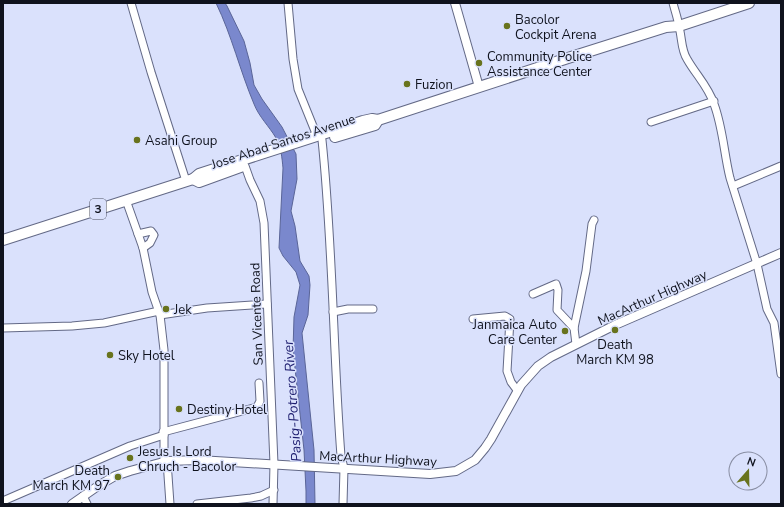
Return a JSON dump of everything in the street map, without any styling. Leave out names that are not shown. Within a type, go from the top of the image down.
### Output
[{"type":"highway","name":"Jose Abad Santos Avenue","points":[[3,240],[190,180],[199,182],[363,121],[372,119],[378,120],[666,27],[735,3]]},
{"type":"highway","name":"Jose Abad Santos Avenue","points":[[678,23],[749,3]]},
{"type":"main road","points":[[455,3],[479,87]]},
{"type":"main road","name":"MacArthur Highway","points":[[72,504],[115,476],[165,461],[199,460],[430,474],[456,471],[475,460],[485,448],[517,390],[538,366],[551,357],[615,325],[781,254]]},
{"type":"street","points":[[132,3],[151,72],[190,180]]},
{"type":"street","points":[[288,3],[293,59],[298,89],[318,139],[329,220],[344,504]]},
{"type":"street","points":[[673,3],[683,49],[687,59],[703,81],[714,101],[722,129],[727,164],[757,264],[767,309],[774,323],[779,340],[781,374]]},
{"type":"street","points":[[651,122],[714,101]]},
{"type":"street","name":"San Vicente Road","points":[[247,163],[262,208],[265,242],[275,464],[273,504]]},
{"type":"street","points":[[733,186],[781,166]]},
{"type":"street","points":[[126,200],[143,248],[152,292],[160,313],[164,350],[165,461],[170,504]]},
{"type":"street","points":[[576,344],[574,328],[586,271],[592,224],[594,220]]},
{"type":"street","points":[[138,234],[151,231],[154,235],[150,243],[143,248]]},
{"type":"street","points":[[533,294],[556,284],[558,290],[557,310],[574,328]]},
{"type":"street","points":[[3,328],[84,325],[160,313],[267,304]]},
{"type":"street","points":[[333,312],[348,309],[373,309]]},
{"type":"street","points":[[474,319],[500,316],[506,316],[510,319],[507,371],[517,390]]},
{"type":"street","points":[[3,501],[148,439],[257,407],[260,401],[259,383]]},
{"type":"street","points":[[198,504],[237,502],[260,496],[274,490]]},
{"type":"street","points":[[83,496],[87,504]]},
{"type":"water","points":[[216,3],[225,3],[227,6],[244,41],[254,85],[282,127],[296,154],[297,179],[291,211],[295,226],[300,261],[309,276],[310,285],[308,315],[302,333],[314,450],[315,504],[306,504],[304,450],[293,350],[294,317],[300,285],[296,272],[283,256],[279,248],[283,168],[281,152],[276,138],[254,104],[227,28]]},
{"type":"place","name":"Bacolor Cockpit Arena","points":[[507,26]]},
{"type":"place","name":"Community Police Assistance Center","points":[[479,63]]},
{"type":"place","name":"Fuzion","points":[[407,84]]},
{"type":"place","name":"Asahi Group","points":[[137,140]]},
{"type":"place","name":"Jek","points":[[166,309]]},
{"type":"place","name":"Death March KM 98","points":[[615,330]]},
{"type":"place","name":"Janmaica Auto Care Center","points":[[565,331]]},
{"type":"place","name":"Sky Hotel","points":[[110,355]]},
{"type":"place","name":"Destiny Hotel","points":[[179,409]]},
{"type":"place","name":"Jesus Is Lord Chruch - Bacolor","points":[[130,458]]},
{"type":"place","name":"Death March KM 97","points":[[118,477]]},
{"type":"water label","name":"Pasig-Potrero River","points":[[292,401]]}]
